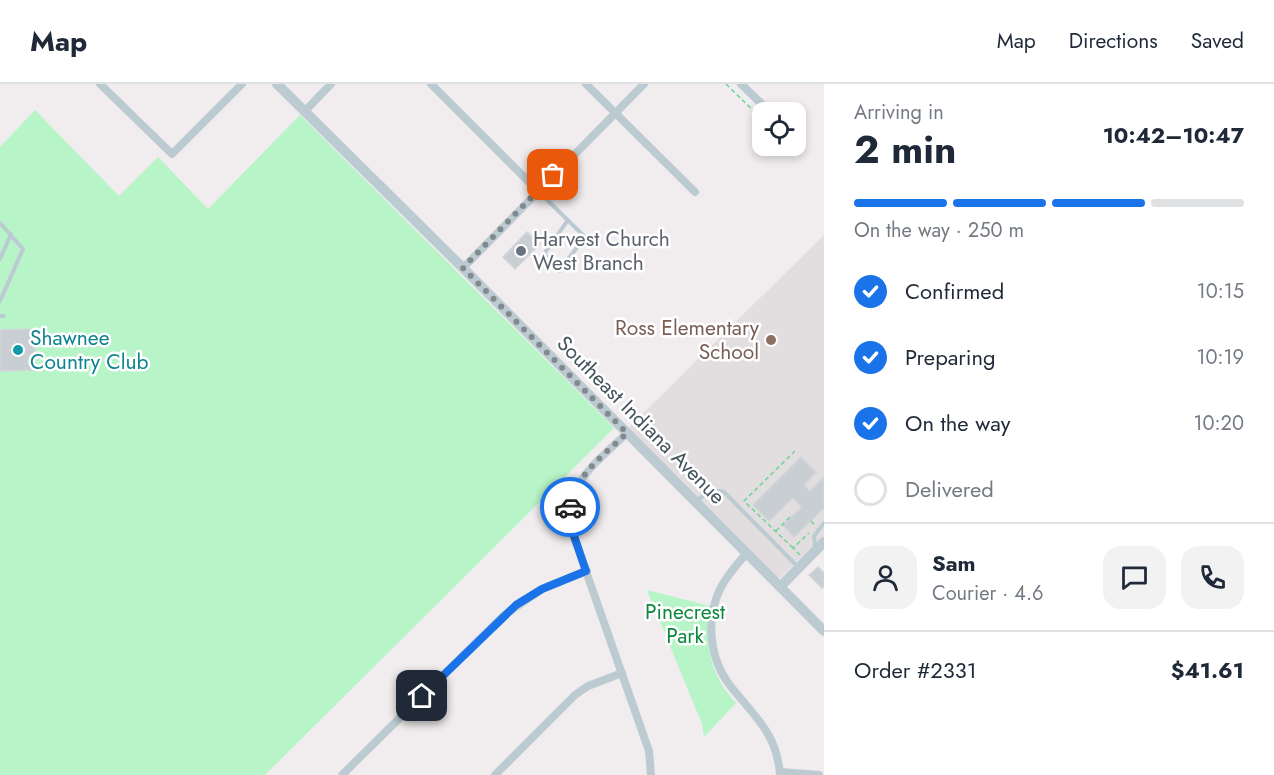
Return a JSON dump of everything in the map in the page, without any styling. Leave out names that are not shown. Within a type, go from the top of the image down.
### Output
[{"type":"street","points":[[100,84],[172,154],[242,84]]},
{"type":"street","name":"Southeast Indiana Avenue","points":[[277,84],[824,631]]},
{"type":"street","points":[[305,111],[331,84]]},
{"type":"street","points":[[431,84],[538,191]]},
{"type":"street","points":[[586,84],[695,192]]},
{"type":"street","points":[[463,268],[644,84]]},
{"type":"street","points":[[741,84],[760,102]]},
{"type":"street","points":[[627,433],[583,476],[572,497],[570,516],[571,527],[649,751],[651,775]]},
{"type":"street","points":[[780,587],[824,542]]},
{"type":"street","points":[[746,554],[727,577],[716,600],[711,627],[717,663],[723,675],[768,731],[776,751],[780,774],[819,775]]},
{"type":"street","points":[[342,775],[503,616],[542,589],[586,571]]},
{"type":"street","points":[[495,775],[576,695],[588,686],[621,673]]},
{"type":"lane","points":[[538,191],[568,220],[585,237],[559,271],[544,254],[568,220]]},
{"type":"lane","points":[[0,223],[23,249],[0,302]]},
{"type":"lane","points":[[0,259],[11,234]]},
{"type":"lane","points":[[695,503],[712,490],[724,492],[799,568]]},
{"type":"lane","points":[[815,551],[814,536],[822,522]]},
{"type":"path","points":[[726,84],[752,109]]},
{"type":"path","points":[[795,451],[744,501],[803,557]]},
{"type":"path","points":[[776,531],[790,517]]},
{"type":"path","points":[[811,521],[815,526],[822,522]]},
{"type":"path","points":[[794,548],[808,533]]},
{"type":"shaded area","name":"Ross Elementary School","points":[[824,235],[824,536],[780,578],[774,575],[628,428]]},
{"type":"green space","name":"Shawnee Country Club","points":[[35,110],[119,196],[158,157],[208,209],[300,115],[614,428],[265,775],[0,775],[0,147]]},
{"type":"green space","name":"Pinecrest Park","points":[[647,590],[710,606],[708,633],[711,658],[720,681],[736,703],[704,737],[702,724]]},
{"type":"building","name":"Harvest Church West Branch","points":[[527,232],[540,244],[515,269],[503,257]]},
{"type":"building","name":"Shawnee Country Club","points":[[35,329],[35,370],[0,371],[0,330]]},
{"type":"building","points":[[801,457],[816,472],[804,485],[810,491],[824,477],[824,508],[794,537],[783,525],[802,507],[793,498],[769,521],[753,505]]},
{"type":"building","points":[[818,567],[824,573],[824,587],[822,588],[809,575]]},
{"type":"way so far","points":[[553,175],[463,268],[627,433],[583,476],[572,497],[570,507]]},
{"type":"place","name":"Harvest Church West Branch","points":[[521,251]]},
{"type":"place","name":"Ross Elementary School","points":[[771,340]]},
{"type":"place","name":"Shawnee Country Club","points":[[18,350]]},
{"type":"route","points":[[422,696],[516,605],[542,589],[586,571],[573,537],[570,507]]}]
